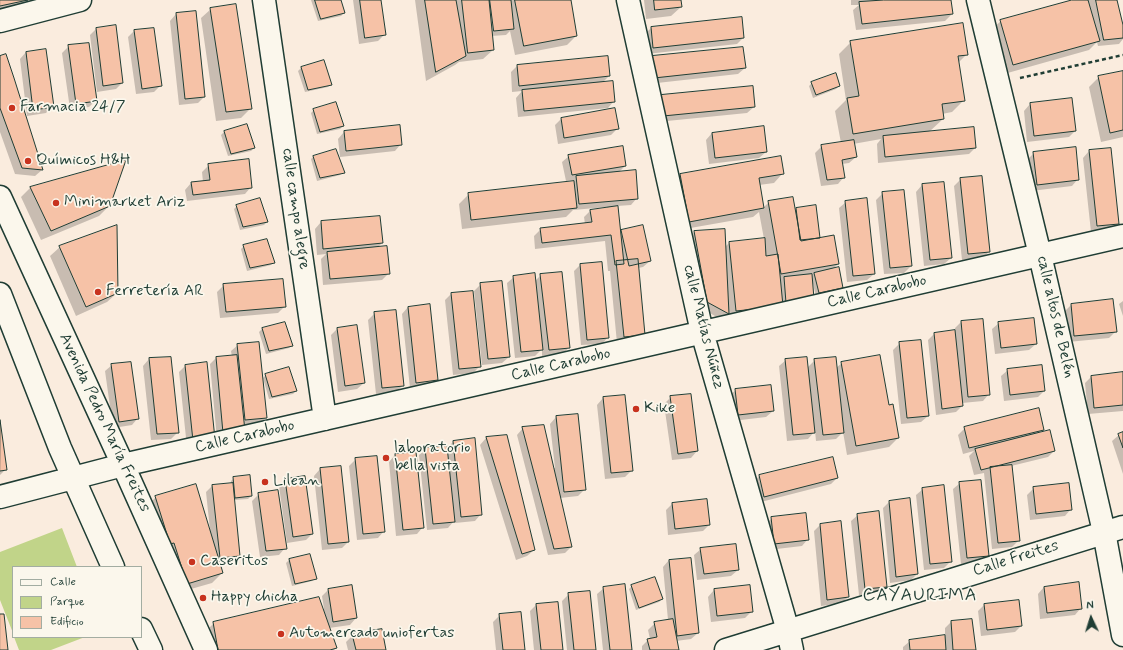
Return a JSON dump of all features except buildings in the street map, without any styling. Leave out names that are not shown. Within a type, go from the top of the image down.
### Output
[{"type":"street","points":[[0,21],[80,0]]},
{"type":"street","name":"calle campo alegre","points":[[264,0],[325,419]]},
{"type":"street","name":"calle Matías Núñez","points":[[628,0],[702,332],[790,640]]},
{"type":"street","name":"calle altos de Belén","points":[[978,0],[1040,255],[1114,530],[1123,636]]},
{"type":"street","name":"Avenida Pedro María Freites","points":[[0,197],[206,650]]},
{"type":"street","name":"Calle Carabobo","points":[[0,497],[123,465],[1123,236]]},
{"type":"street","points":[[0,294],[60,448],[113,566]]},
{"type":"street","name":"Calle Freites","points":[[726,650],[790,640],[1114,530]]},
{"type":"street","points":[[142,631],[151,650]]},
{"type":"path","points":[[998,83],[1123,55]]},
{"type":"green space","points":[[62,528],[77,566],[12,566],[12,630],[0,600],[0,552]]},
{"type":"green space","points":[[14,638],[82,638],[51,650],[19,650]]},
{"type":"place","name":"Farmacia 24/7","points":[[12,108]]},
{"type":"place","name":"Químicos H&H","points":[[28,161]]},
{"type":"place","name":"Minimarket Ariz","points":[[56,203]]},
{"type":"place","name":"Ferretería AR","points":[[98,292]]},
{"type":"place","name":"Kike","points":[[636,409]]},
{"type":"place","name":"laboratorio bella vista","points":[[386,458]]},
{"type":"place","name":"Lilean","points":[[265,482]]},
{"type":"place","name":"Caseritos","points":[[192,562]]},
{"type":"place","name":"Happy chicha","points":[[203,598]]},
{"type":"place","name":"Automercado uniofertas","points":[[281,634]]},
{"type":"district","name":"CAYAURIMA","points":[[920,596]]}]
